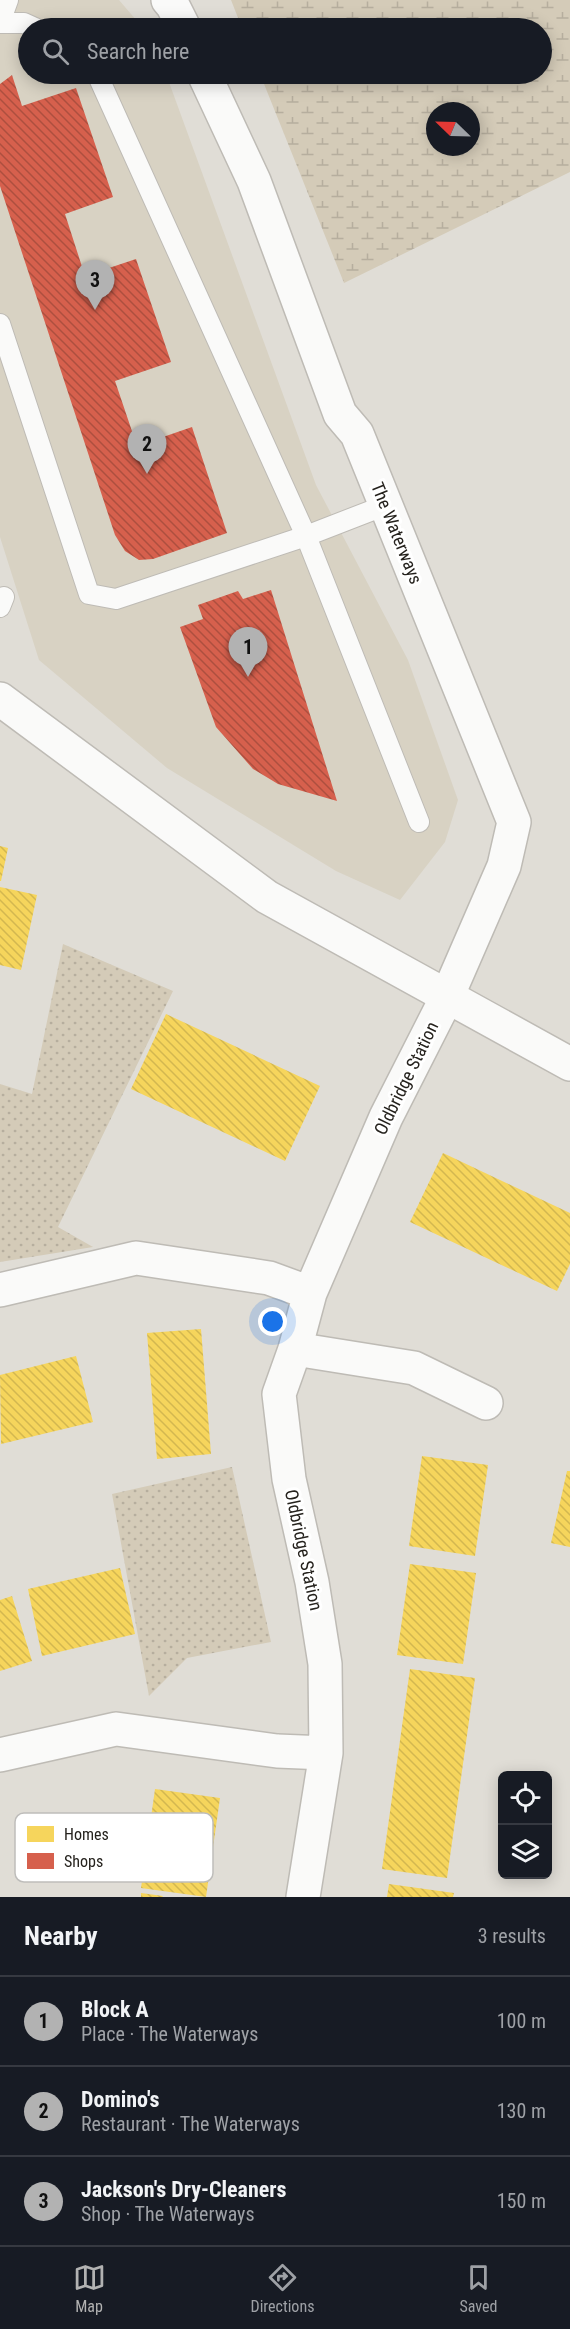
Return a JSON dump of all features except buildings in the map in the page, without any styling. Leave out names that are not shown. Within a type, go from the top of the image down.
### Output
[{"type":"street","points":[[168,0],[179,18]]},
{"type":"street","name":"The Waterways","points":[[209,84],[254,181],[340,414],[357,434],[514,822],[504,866],[447,997]]},
{"type":"street","points":[[0,699],[267,897],[570,1064]]},
{"type":"street","name":"Oldbridge Station","points":[[303,1897],[326,1754],[325,1664],[312,1582],[288,1479],[279,1394],[295,1349],[310,1293],[386,1117],[447,997]]},
{"type":"street","points":[[0,1290],[136,1258],[269,1278],[310,1293]]},
{"type":"street","points":[[295,1349],[414,1368],[486,1403]]},
{"type":"street","points":[[0,1755],[116,1729],[277,1751],[326,1754]]},
{"type":"lane","points":[[8,0],[0,23],[18,22]]},
{"type":"lane","points":[[102,84],[306,536],[419,822]]},
{"type":"lane","points":[[0,324],[89,594],[116,599],[306,536],[386,505]]},
{"type":"shaded area","points":[[0,0],[119,0],[134,18],[18,18],[18,84],[170,84],[316,485],[408,660],[458,800],[445,842],[400,900],[336,871],[167,768],[39,660],[0,537]]},
{"type":"green space","points":[[231,0],[570,0],[570,172],[344,283],[264,84],[552,84],[552,18],[238,18]]},
{"type":"green space","points":[[63,944],[173,991],[58,1227],[93,1247],[0,1262],[0,1084],[32,1094]]},
{"type":"green space","points":[[232,1467],[271,1642],[187,1658],[149,1696],[112,1494]]},
{"type":"place","name":"Jackson's Dry-Cleaners","points":[[95,310]]},
{"type":"place","name":"Domino's","points":[[147,474]]},
{"type":"place","name":"Block A","points":[[248,677]]}]
